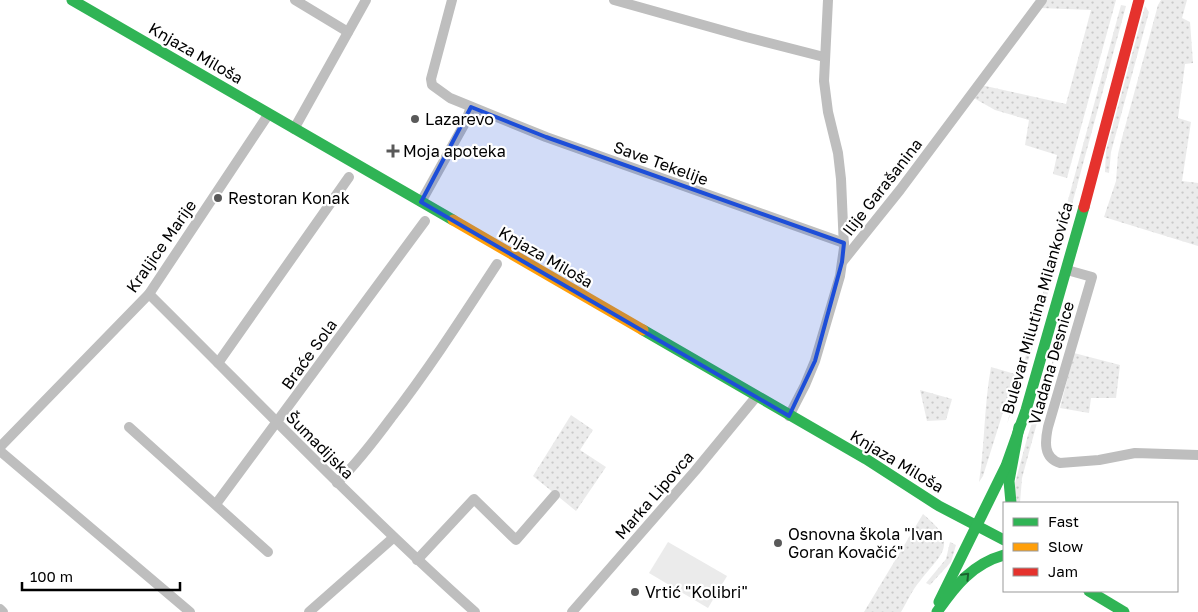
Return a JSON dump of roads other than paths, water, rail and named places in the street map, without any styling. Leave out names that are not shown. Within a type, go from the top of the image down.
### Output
[{"type":"main road","name":"Knjaza Miloša","points":[[72,0],[866,459],[939,506],[1003,539]]},
{"type":"main road","name":"Bulevar Milutina Milankovića","points":[[936,612],[1006,466],[1019,427],[1067,270],[1139,0]]},
{"type":"main road","points":[[1011,502],[1009,481],[1019,427]]},
{"type":"main road","points":[[936,612],[968,573],[989,558],[1003,554]]},
{"type":"main road","points":[[1091,592],[1124,612]]},
{"type":"street","points":[[295,0],[348,32]]},
{"type":"street","points":[[294,128],[366,0]]},
{"type":"street","name":"Save Tekelije","points":[[452,0],[431,78],[432,85],[450,98],[554,140],[844,243]]},
{"type":"street","points":[[614,0],[824,57]]},
{"type":"street","points":[[828,0],[824,57],[825,98],[842,179],[844,243],[842,262]]},
{"type":"street","name":"Ilije Garašanina","points":[[789,416],[815,361],[842,262],[900,190],[1042,0]]},
{"type":"street","points":[[421,202],[465,123],[471,107]]},
{"type":"street","name":"Kraljice Marije","points":[[0,449],[149,294],[268,114]]},
{"type":"street","points":[[218,362],[349,177]]},
{"type":"street","name":"Braće Sola","points":[[216,504],[425,221]]},
{"type":"street","points":[[337,483],[361,458],[401,406],[450,337],[497,264]]},
{"type":"street","name":"Vladana Desnice","points":[[1067,270],[1092,277],[1048,427],[1046,450],[1049,456],[1060,464],[1099,460],[1135,453],[1198,455]]},
{"type":"street","name":"Šumadijska","points":[[149,294],[337,483],[417,560],[475,612]]},
{"type":"street","name":"Marka Lipovca","points":[[572,612],[701,464],[756,397]]},
{"type":"street","points":[[129,427],[268,552]]},
{"type":"street","points":[[0,449],[190,612]]},
{"type":"street","points":[[417,560],[474,499],[516,540],[554,495]]},
{"type":"street","points":[[309,612],[394,538]]},
{"type":"street","points":[[0,609],[3,612]]},
{"type":"place","name":"Lazarevo","points":[[415,119]]},
{"type":"place","name":"Moja apoteka","points":[[393,151]]},
{"type":"place","name":"Restoran Konak","points":[[218,198]]},
{"type":"place","name":"Osnovna škola \"Ivan Goran Kovačić\"","points":[[778,543]]},
{"type":"place","name":"Vrtić \"Kolibri\"","points":[[635,592]]}]
